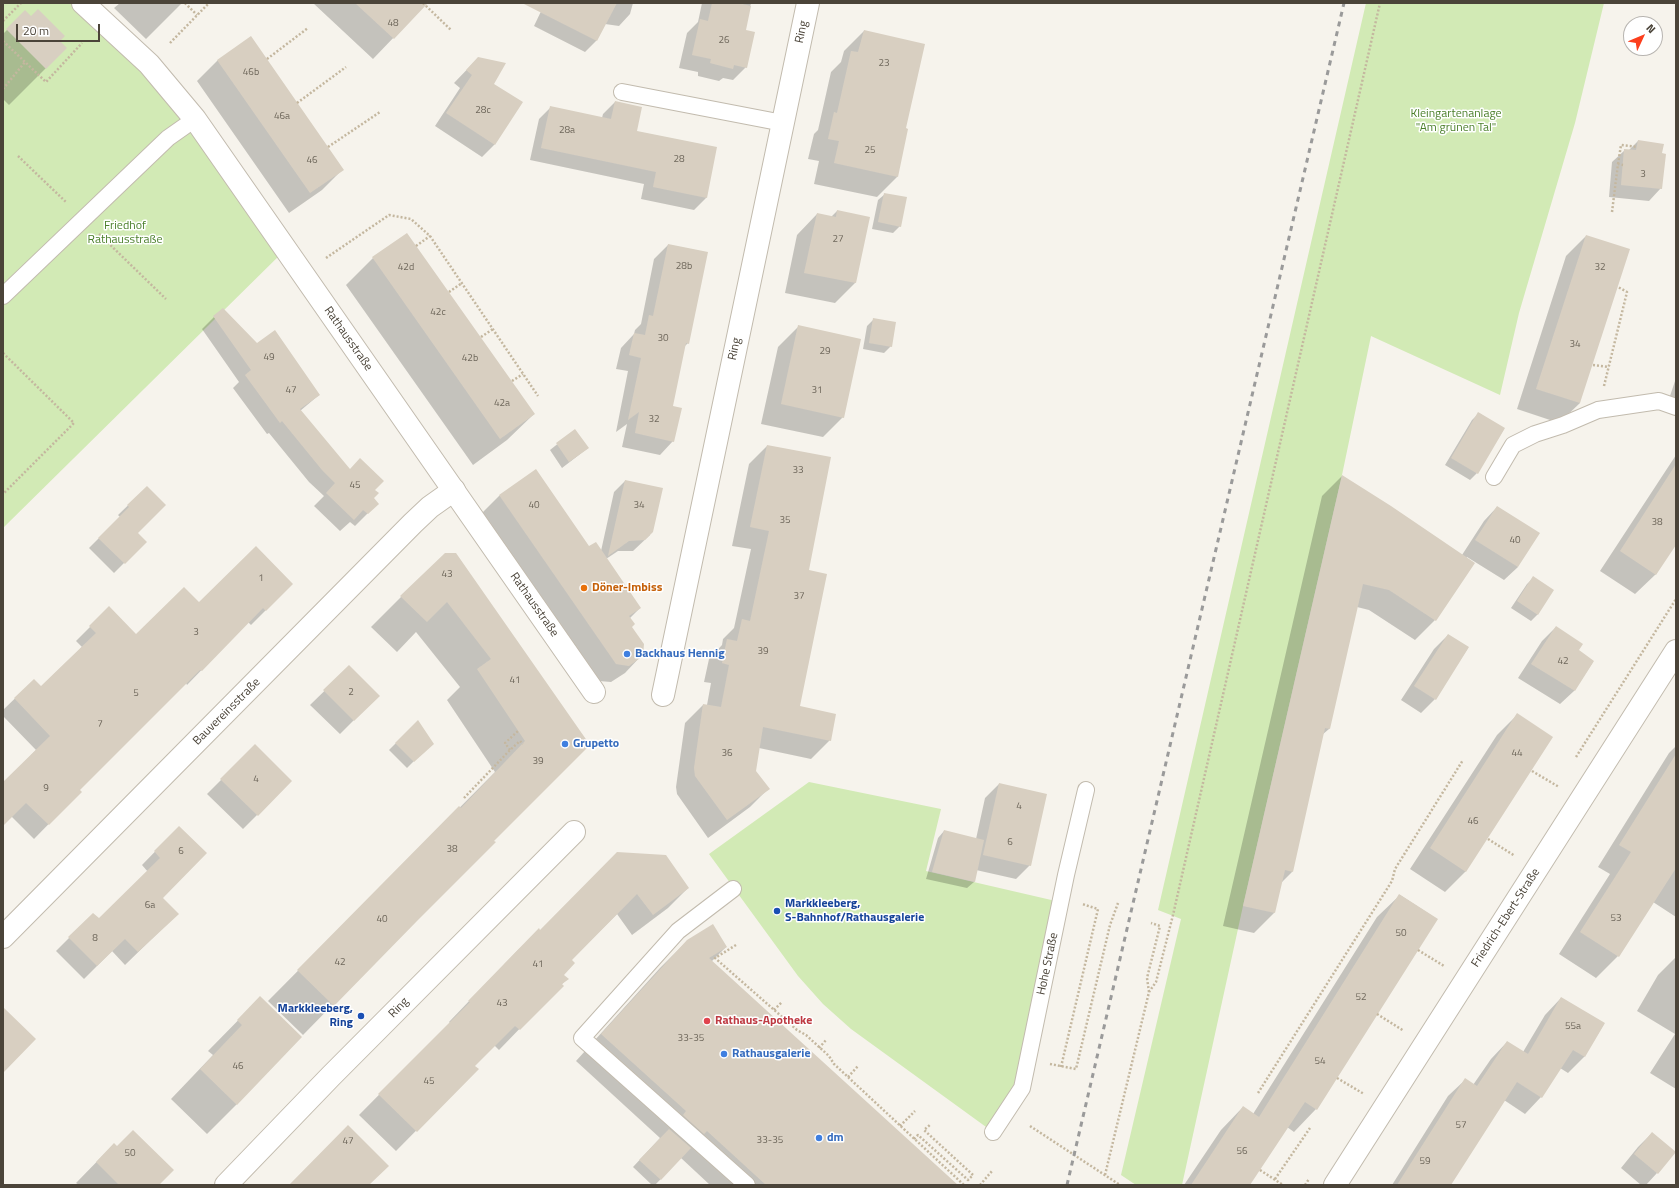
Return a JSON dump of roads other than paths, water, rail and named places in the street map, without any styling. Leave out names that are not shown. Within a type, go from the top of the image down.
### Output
[{"type":"street","name":"Rathausstraße","points":[[83,3],[149,64],[195,119],[594,692]]},
{"type":"street","name":"Ring","points":[[663,695],[808,3]]},
{"type":"street","name":"Bauvereinsstraße","points":[[3,937],[430,507],[454,490]]},
{"type":"street","name":"Friedrich-Ebert-Straße","points":[[1335,1185],[1676,651]]},
{"type":"street","name":"Ring","points":[[235,1182],[435,971],[574,832]]},
{"type":"lane","points":[[622,92],[783,123]]},
{"type":"lane","points":[[3,296],[168,138],[195,119]]},
{"type":"lane","points":[[1494,477],[1513,445],[1535,434],[1564,425],[1598,410],[1659,401],[1676,407]]},
{"type":"lane","name":"Hohe Straße","points":[[993,1132],[1022,1088],[1066,875],[1086,790]]},
{"type":"lane","points":[[733,889],[678,931],[582,1038],[747,1185]]},
{"type":"railway","points":[[1067,1185],[1344,3]]},
{"type":"place","name":"Döner-Imbiss","points":[[584,588]]},
{"type":"place","name":"Backhaus Hennig","points":[[627,654]]},
{"type":"place","name":"Grupetto","points":[[565,744]]},
{"type":"place","name":"Markkleeberg, S-Bahnhof/Rathausgalerie","points":[[777,911]]},
{"type":"place","name":"Markkleeberg, Ring","points":[[361,1016]]},
{"type":"place","name":"Rathaus-Apotheke","points":[[707,1021]]},
{"type":"place","name":"Rathausgalerie","points":[[724,1054]]},
{"type":"place","name":"dm","points":[[819,1138]]},
{"type":"park label","name":"Kleingartenanlage \"Am grünen Tal\"","points":[[1456,121]]},
{"type":"park label","name":"Friedhof Rathausstraße","points":[[125,233]]}]
